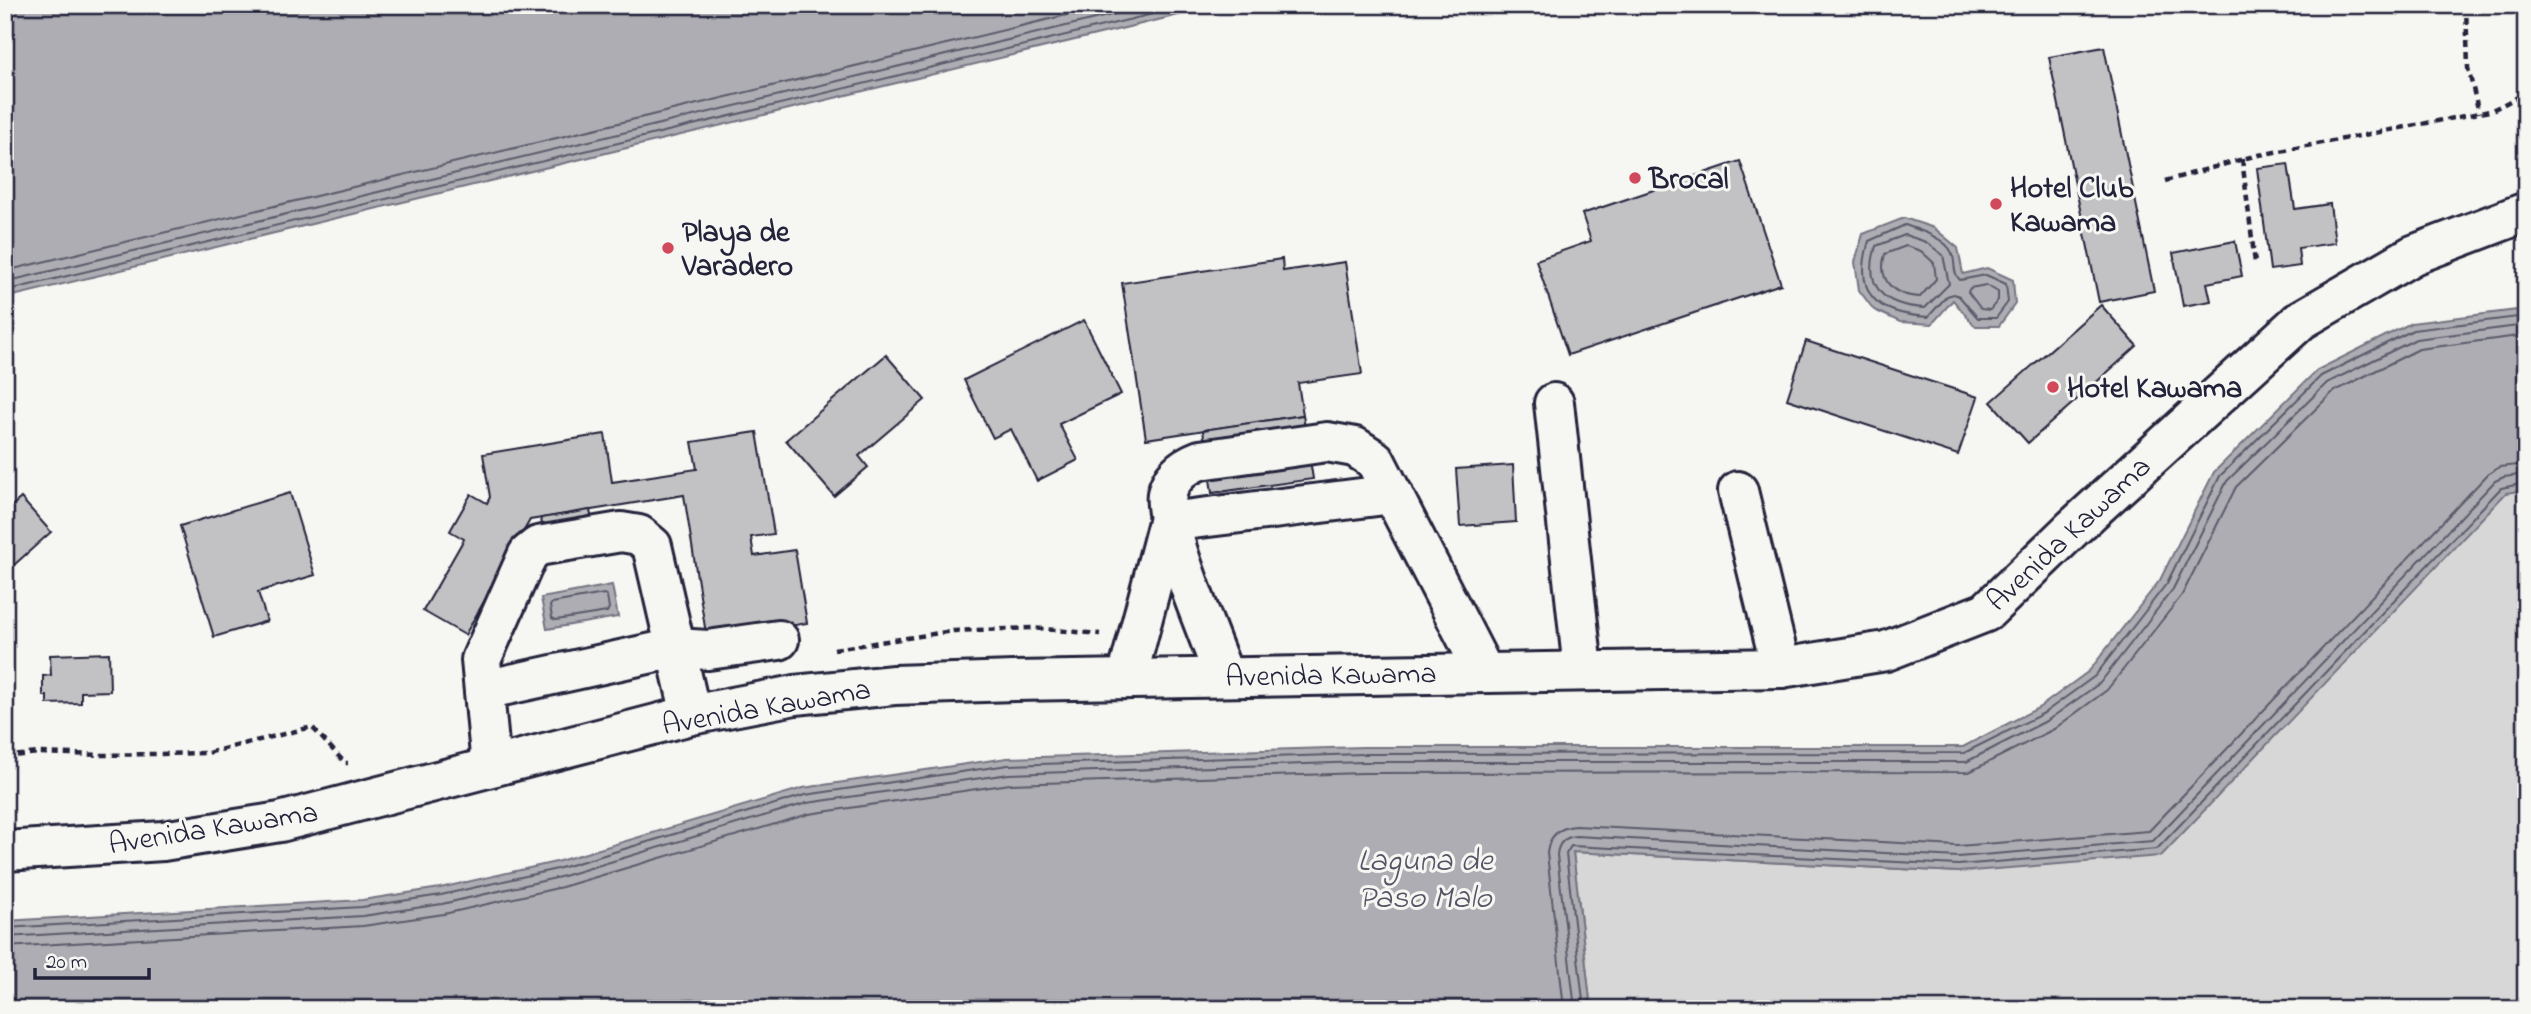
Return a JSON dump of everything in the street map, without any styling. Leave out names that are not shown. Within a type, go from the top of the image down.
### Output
[{"type":"main road","name":"Avenida Kawama","points":[[5,851],[163,841],[267,824],[691,715],[795,695],[894,685],[1127,678],[1781,668],[1886,651],[1986,612],[2073,528],[2301,320],[2413,255],[2526,212]]},
{"type":"main road","points":[[1554,403],[1583,670]]},
{"type":"main road","points":[[1127,678],[1168,522],[1167,494],[1175,475],[1189,464],[1200,460],[1327,442],[1355,447],[1376,460],[1484,672]]},
{"type":"main road","points":[[1738,491],[1781,668]]},
{"type":"main road","points":[[1168,522],[1393,494]]},
{"type":"main road","points":[[1168,522],[1224,676]]},
{"type":"main road","points":[[491,766],[481,660],[528,554],[538,546],[621,533],[639,535],[652,546],[691,715]]},
{"type":"main road","points":[[484,690],[676,648],[709,650],[779,639]]},
{"type":"path","points":[[2466,5],[2469,68],[2479,113]]},
{"type":"path","points":[[2165,181],[2242,159],[2490,111],[2526,93]]},
{"type":"path","points":[[2242,159],[2255,263]]},
{"type":"shaded area","points":[[2526,490],[2526,1009],[1591,1009],[1573,852],[1958,872],[2506,492]]},
{"type":"water","points":[[5,5],[1220,5],[5,298]]},
{"type":"water","points":[[1904,218],[1934,228],[1958,248],[1963,274],[1987,268],[2013,280],[2015,304],[1999,326],[1975,326],[1953,300],[1932,324],[1900,322],[1874,310],[1859,290],[1855,262],[1863,234]]},
{"type":"water","name":"Laguna de Paso Malo","points":[[2526,309],[2526,490],[2506,493],[2161,856],[1958,872],[1573,852],[1591,1009],[5,1009],[5,921],[362,900],[440,888],[556,862],[803,788],[1007,758],[1363,747],[1963,747],[2040,707],[2089,671],[2160,580],[2214,472],[2317,370],[2411,323]]},
{"type":"water","points":[[612,585],[618,617],[547,629],[541,598]]},
{"type":"building","points":[[2104,47],[2154,291],[2099,302],[2049,57]]},
{"type":"building","points":[[1740,161],[1781,284],[1568,355],[1536,260],[1591,241],[1582,214]]},
{"type":"building","points":[[2288,164],[2295,209],[2330,204],[2335,243],[2298,248],[2300,266],[2270,270],[2257,168]]},
{"type":"building","points":[[2235,241],[2242,276],[2207,283],[2211,301],[2183,306],[2173,253]]},
{"type":"building","points":[[1282,259],[1283,271],[1345,262],[1362,374],[1298,383],[1303,415],[1146,439],[1122,283]]},
{"type":"building","points":[[2101,305],[2137,346],[2028,443],[1991,402]]},
{"type":"building","points":[[1084,320],[1121,394],[1059,424],[1078,460],[1037,481],[1011,429],[993,438],[964,380]]},
{"type":"building","points":[[1806,341],[1978,397],[1958,455],[1787,399]]},
{"type":"building","points":[[886,355],[925,400],[859,456],[868,467],[834,496],[786,440]]},
{"type":"building","points":[[1303,415],[1313,479],[1212,493],[1203,430]]},
{"type":"building","points":[[757,432],[774,534],[751,537],[754,556],[795,550],[807,623],[707,640],[684,495],[530,520],[465,635],[423,611],[464,539],[450,531],[471,494],[487,503],[490,497],[483,454],[605,434],[612,482],[697,469],[692,442]]},
{"type":"building","points":[[1513,465],[1516,522],[1460,526],[1456,469]]},
{"type":"building","points":[[290,493],[315,575],[258,592],[267,621],[214,637],[180,526]]},
{"type":"building","points":[[21,498],[51,532],[5,573],[5,512]]},
{"type":"building","points":[[590,510],[596,545],[546,553],[541,518]]},
{"type":"building","points":[[109,653],[110,691],[81,692],[81,703],[47,704],[47,696],[43,696],[43,676],[51,675],[50,655]]},
{"type":"place","name":"Brocal","points":[[1635,178]]},
{"type":"place","name":"Hotel Club Kawama","points":[[1996,204]]},
{"type":"place","name":"Playa de Varadero","points":[[668,248]]},
{"type":"place","name":"Hotel Kawama","points":[[2053,387]]}]
